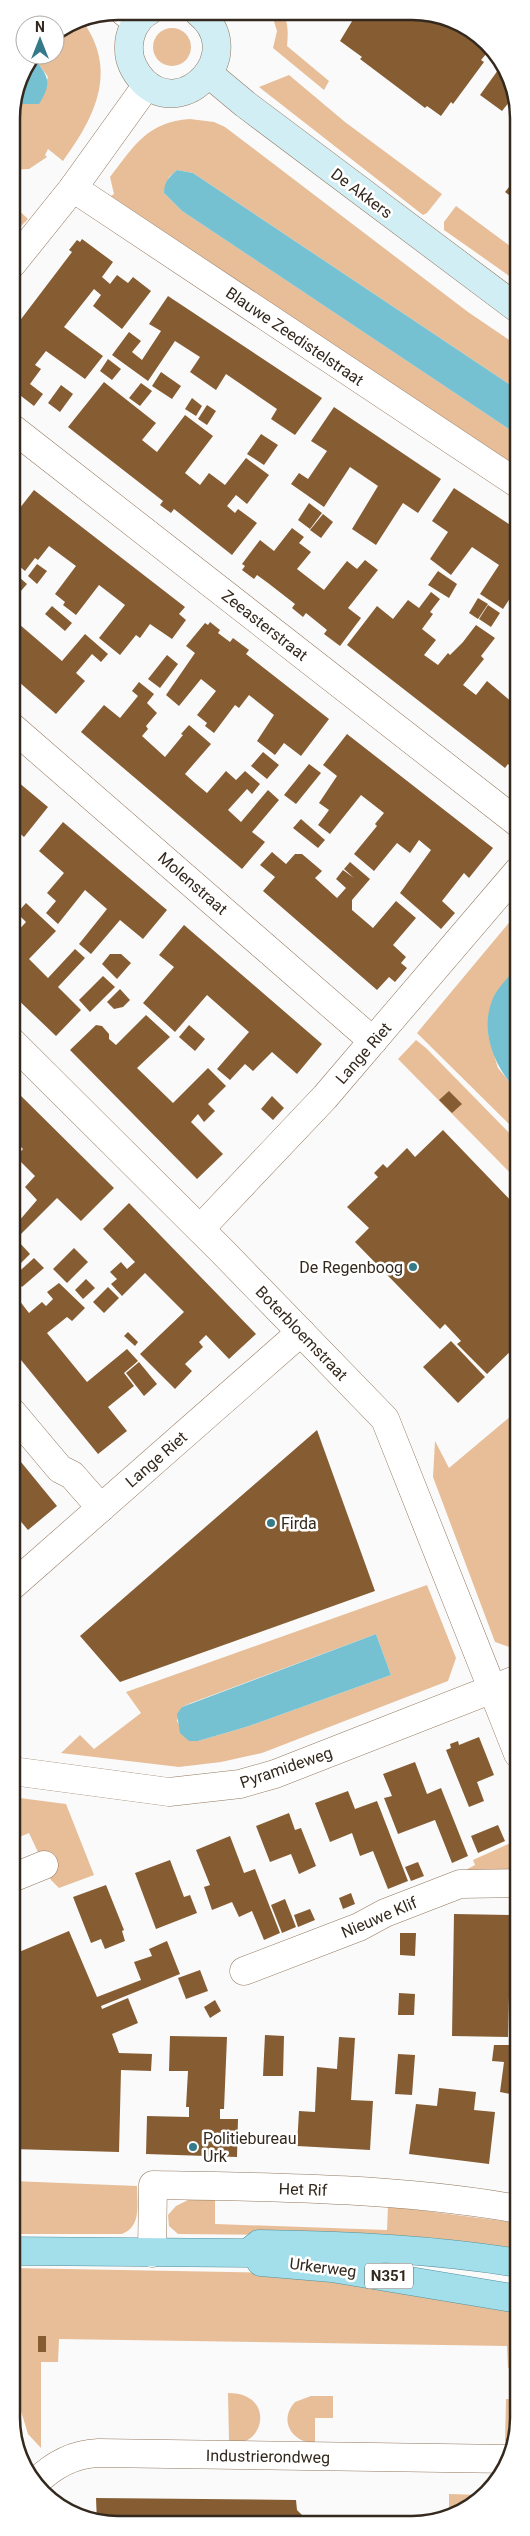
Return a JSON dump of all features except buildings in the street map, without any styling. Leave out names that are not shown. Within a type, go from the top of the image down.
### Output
[{"type":"main road","name":"Urkerweg","points":[[20,2251],[248,2252],[259,2244],[323,2245],[421,2251],[510,2262]]},
{"type":"main road","name":"Urkerweg","points":[[248,2252],[258,2262],[289,2262],[332,2268],[510,2298]]},
{"type":"street","points":[[135,20],[131,32],[129,55],[132,66],[147,85],[169,92],[180,92],[196,86],[209,74],[217,53],[216,41],[207,20]]},
{"type":"street","name":"De Akkers","points":[[209,74],[245,104],[510,304]]},
{"type":"street","points":[[20,254],[73,188],[147,85]]},
{"type":"street","name":"Blauwe Zeedistelstraat","points":[[73,188],[510,479]]},
{"type":"street","name":"Zeeasterstraat","points":[[20,434],[510,817]]},
{"type":"street","name":"Molenstraat","points":[[20,734],[373,1041]]},
{"type":"street","name":"Lange Riet","points":[[200,1229],[325,1097],[510,880]]},
{"type":"street","name":"Boterbloemstraat","points":[[20,1050],[200,1229],[388,1423],[493,1690]]},
{"type":"street","name":"Lange Riet","points":[[20,1579],[301,1332]]},
{"type":"street","points":[[20,1422],[60,1470],[72,1475],[101,1508]]},
{"type":"street","name":"Pyramideweg","points":[[20,1772],[169,1792],[240,1784],[275,1774],[510,1683]]},
{"type":"street","points":[[493,1690],[510,1734]]},
{"type":"street","points":[[20,1875],[44,1865]]},
{"type":"street","name":"Nieuwe Klif","points":[[244,1971],[359,1927],[386,1913],[460,1884],[510,1883]]},
{"type":"street","name":"Het Rif","points":[[152,2252],[153,2185],[390,2194],[510,2208]]},
{"type":"street","name":"Industrierondweg","points":[[40,2478],[69,2459],[98,2453],[501,2459]]},
{"type":"shaded area","points":[[274,20],[286,20],[288,29],[287,46],[329,81],[324,90],[273,48],[277,31]]},
{"type":"shaded area","points":[[85,26],[99,56],[101,74],[99,92],[85,127],[63,161],[48,149],[45,155],[47,157],[29,169],[20,170],[21,104],[39,103],[48,77],[39,65],[65,65],[65,36]]},
{"type":"shaded area","points":[[172,28],[186,33],[191,47],[186,61],[172,66],[158,61],[153,47],[158,33]]},
{"type":"shaded area","points":[[289,75],[345,122],[442,194],[427,213],[423,215],[259,87]]},
{"type":"shaded area","points":[[190,119],[214,122],[225,127],[468,312],[510,341],[510,385],[193,173],[177,170],[169,177],[164,193],[182,211],[510,430],[510,462],[111,196],[114,194],[110,177],[127,155],[152,130],[175,121]]},
{"type":"shaded area","points":[[456,206],[510,246],[510,276],[444,230],[444,222]]},
{"type":"shaded area","points":[[20,211],[28,219],[20,227]]},
{"type":"shaded area","points":[[510,922],[510,975],[495,995],[488,1024],[489,1039],[498,1068],[510,1082],[510,1125],[417,1033]]},
{"type":"shaded area","points":[[416,1040],[426,1048],[510,1134],[510,1173],[398,1059]]},
{"type":"shaded area","points":[[510,1417],[510,1647],[495,1642],[433,1477],[435,1441],[449,1468]]},
{"type":"shaded area","points":[[427,1585],[456,1658],[448,1681],[262,1753],[221,1762],[179,1767],[61,1753],[80,1735],[94,1749],[141,1713],[126,1692]],"holes":[[[376,1634],[391,1675],[246,1727],[198,1741],[189,1741],[177,1721],[182,1707],[191,1703]]]},
{"type":"shaded area","points":[[20,1798],[66,1804],[94,1875],[59,1888],[51,1880],[29,1833],[20,1837]]},
{"type":"shaded area","points":[[510,1843],[510,1872],[462,1872],[475,1865],[473,1860]]},
{"type":"shaded area","points":[[20,2181],[137,2186],[138,2207],[136,2220],[133,2226],[122,2234],[20,2234]]},
{"type":"shaded area","points":[[190,2199],[215,2199],[215,2224],[387,2230],[388,2206],[510,2222],[510,2252],[280,2235],[178,2234],[169,2226],[168,2215],[176,2206]]},
{"type":"shaded area","points":[[20,2268],[288,2273],[510,2309],[510,2368],[508,2368],[507,2346],[59,2339],[58,2362],[41,2362],[41,2448],[28,2434],[20,2408]]},
{"type":"shaded area","points":[[228,2393],[244,2396],[254,2402],[259,2411],[260,2421],[257,2431],[250,2438],[241,2442],[229,2441]]},
{"type":"shaded area","points":[[311,2396],[333,2396],[333,2418],[315,2418],[315,2443],[307,2442],[294,2435],[288,2423],[290,2409],[295,2402]]},
{"type":"shaded area","points":[[506,2399],[510,2399],[510,2424],[507,2442],[505,2441]]},
{"type":"shaded area","points":[[449,2494],[473,2495],[461,2503],[449,2509]]},
{"type":"water","points":[[36,65],[39,65],[47,79],[44,96],[39,104],[21,104],[27,80]]},
{"type":"water","points":[[177,170],[193,173],[510,385],[510,430],[182,211],[164,193],[167,180]]},
{"type":"water","points":[[510,975],[510,1083],[496,1060],[488,1035],[489,1009],[499,988]]},
{"type":"water","points":[[376,1634],[391,1675],[246,1727],[198,1741],[189,1741],[180,1733],[177,1714],[182,1707]]},
{"type":"place","name":"De Regenboog","points":[[413,1267]]},
{"type":"place","name":"Firda","points":[[271,1523]]},
{"type":"place","name":"Politiebureau Urk","points":[[193,2147]]}]
